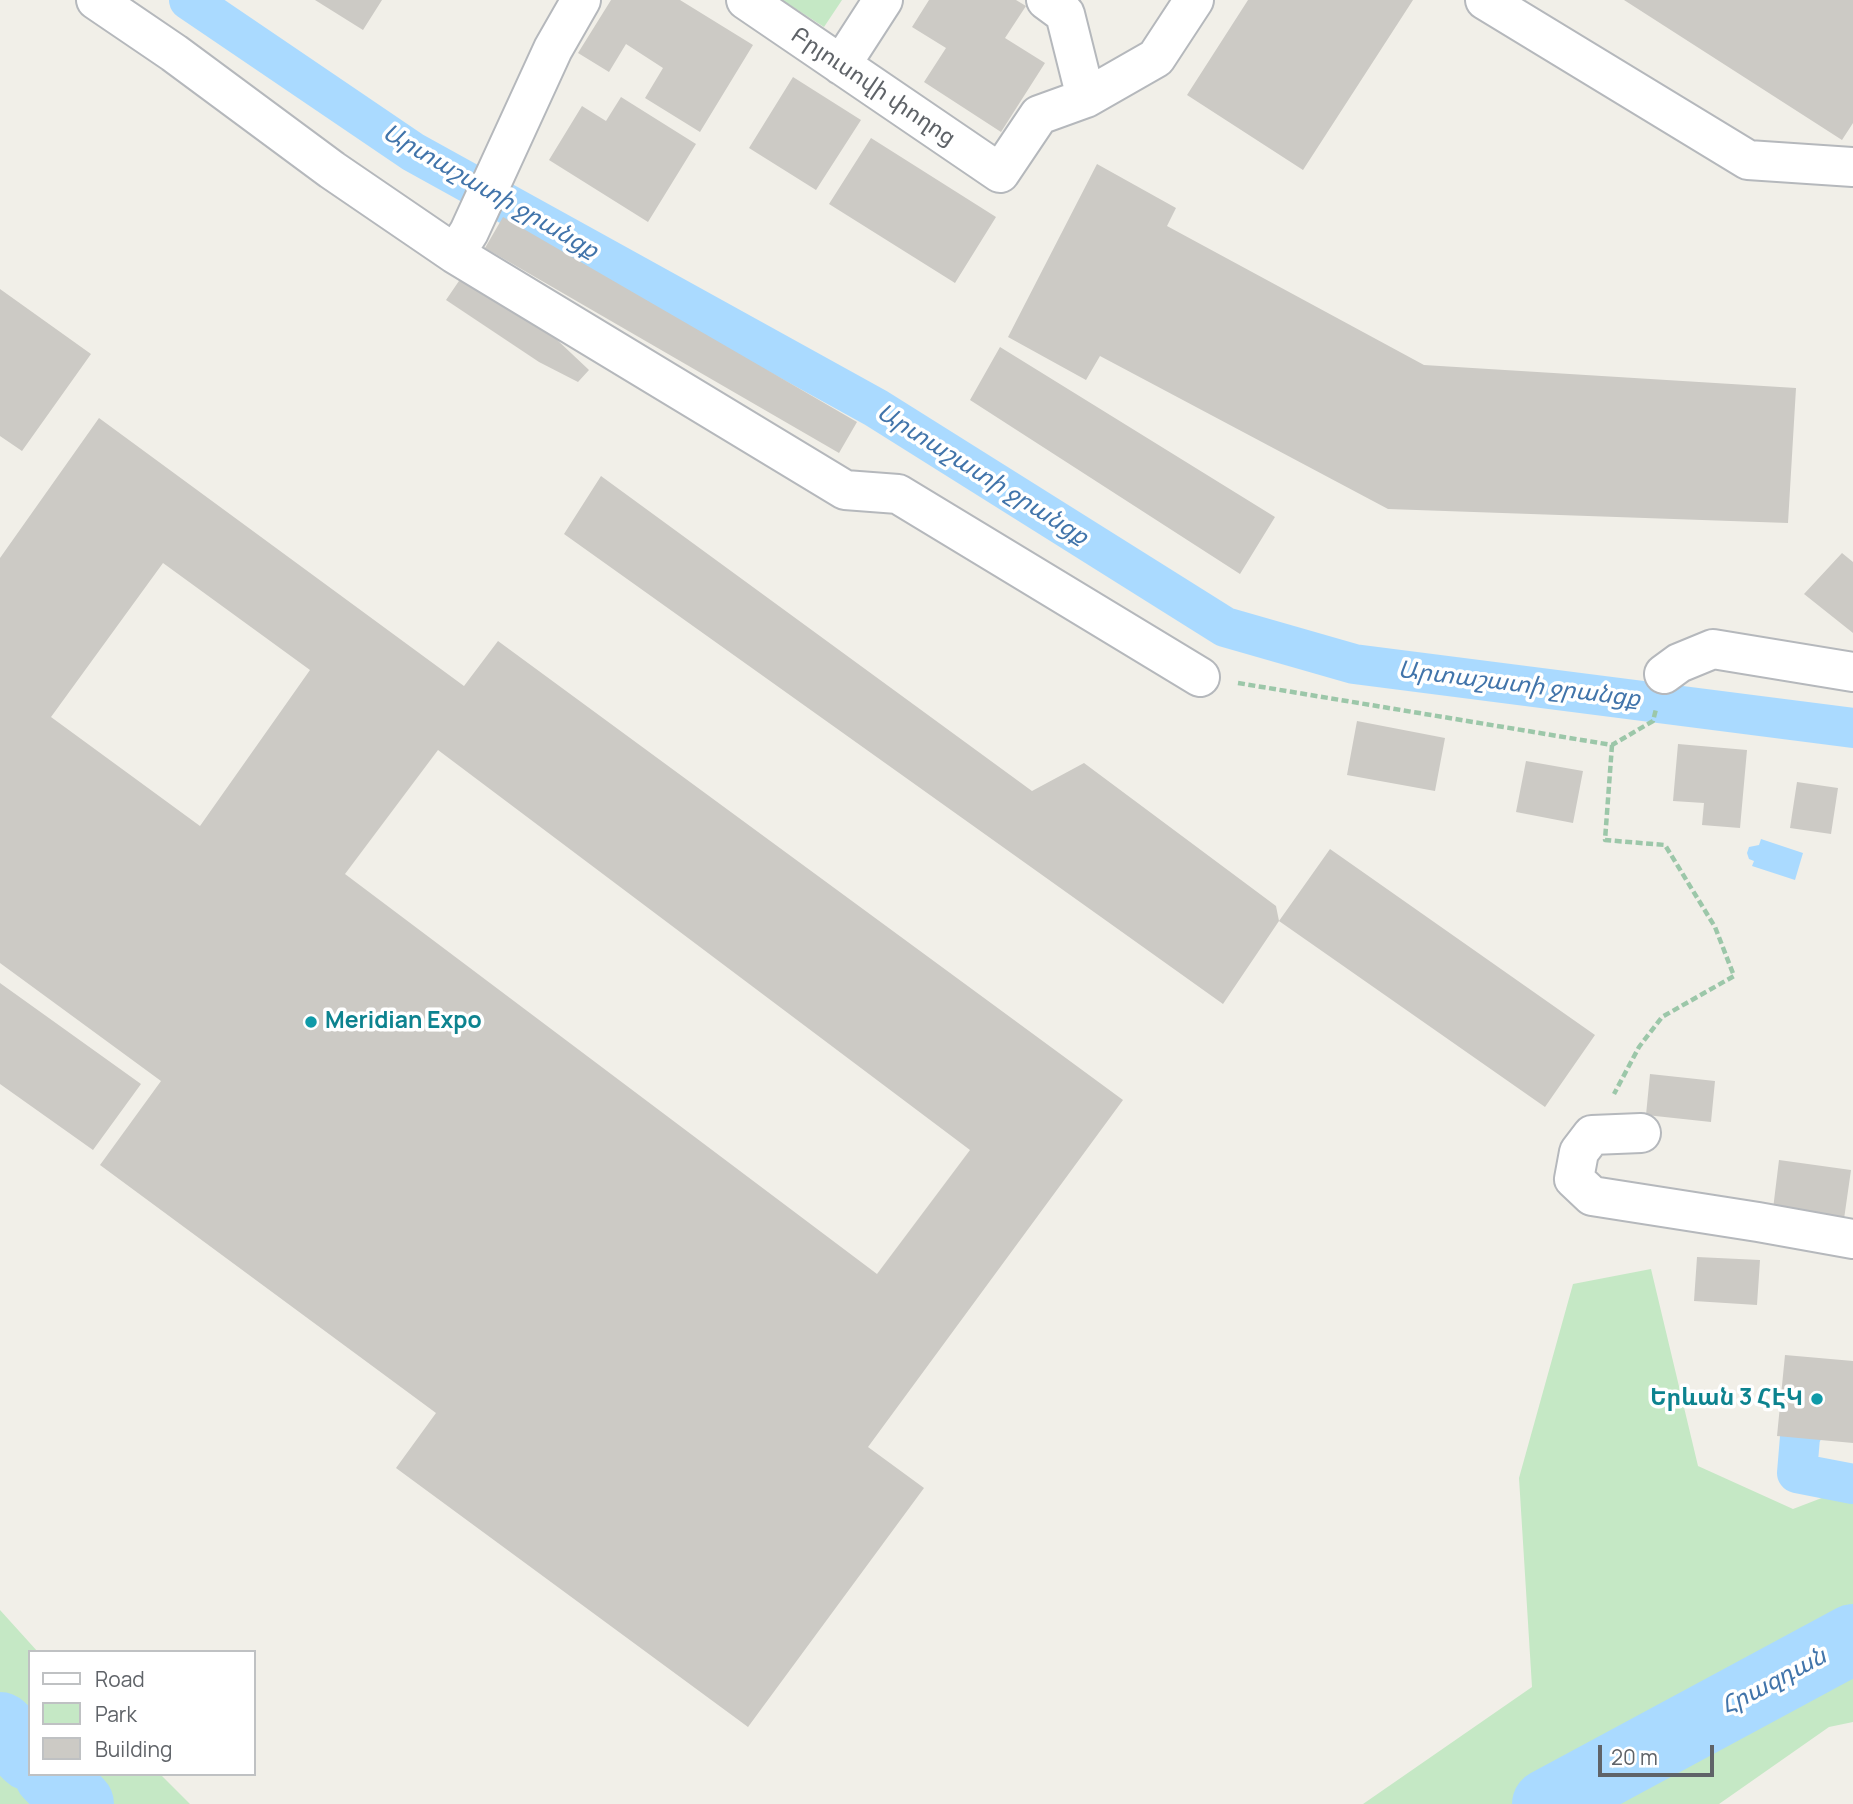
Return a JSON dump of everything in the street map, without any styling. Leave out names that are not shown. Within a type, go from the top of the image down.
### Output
[{"type":"street","points":[[96,0],[174,53],[332,170],[462,243],[845,490],[898,494],[1200,677]]},
{"type":"street","points":[[462,243],[505,156],[553,48],[581,0]]},
{"type":"street","name":"Բրյուսովի փողոց","points":[[746,0],[1000,173],[1039,115],[1086,98]]},
{"type":"street","points":[[841,65],[883,0]]},
{"type":"street","points":[[1046,0],[1065,14],[1086,98],[1156,58],[1194,0]]},
{"type":"street","points":[[1485,0],[1748,160],[1853,167]]},
{"type":"street","points":[[1664,674],[1679,663],[1713,649],[1853,673]]},
{"type":"street","points":[[1641,1133],[1592,1135],[1579,1152],[1574,1179],[1592,1196],[1838,1236]]},
{"type":"path","points":[[1200,677],[1612,745],[1653,721]]},
{"type":"path","points":[[1592,1135],[1639,1047],[1662,1017],[1734,976],[1714,927],[1665,845],[1605,840],[1612,745]]},
{"type":"green space","points":[[782,0],[842,0],[824,27]]},
{"type":"green space","points":[[1651,1269],[1698,1466],[1793,1509],[1853,1486],[1853,1722],[1829,1727],[1719,1804],[1363,1804],[1532,1687],[1519,1478],[1573,1284]]},
{"type":"green space","points":[[0,1610],[36,1650],[28,1650],[28,1776],[162,1776],[190,1804],[0,1804]]},
{"type":"water","points":[[1761,839],[1803,853],[1795,880],[1752,866],[1754,861],[1749,859],[1747,853],[1749,847],[1759,845]]},
{"type":"building","points":[[315,0],[382,0],[363,30]]},
{"type":"building","points":[[611,0],[680,0],[753,45],[700,132],[645,98],[663,68],[626,44],[609,72],[578,53]]},
{"type":"building","points":[[929,0],[1016,0],[1026,6],[1005,38],[1045,63],[1001,132],[924,82],[946,48],[912,27]]},
{"type":"building","points":[[1248,0],[1413,0],[1303,170],[1187,95]]},
{"type":"building","points":[[1624,0],[1853,0],[1853,123],[1842,140]]},
{"type":"building","points":[[793,77],[861,120],[816,190],[749,148]]},
{"type":"building","points":[[621,97],[696,144],[648,222],[549,160],[582,106],[606,121]]},
{"type":"building","points":[[871,138],[996,217],[955,283],[829,204]]},
{"type":"building","points":[[1097,164],[1176,208],[1167,226],[1424,365],[1796,388],[1788,523],[1388,509],[1100,356],[1086,380],[1008,337]]},
{"type":"building","points":[[503,217],[857,422],[839,453],[485,248]]},
{"type":"building","points":[[461,278],[554,337],[589,370],[578,382],[539,362],[446,300]]},
{"type":"building","points":[[0,289],[91,354],[22,451],[0,436]]},
{"type":"building","points":[[1000,347],[1275,517],[1240,574],[970,400]]},
{"type":"building","name":"Meridian Expo","points":[[99,418],[464,686],[498,641],[1123,1100],[868,1447],[924,1488],[748,1727],[396,1468],[436,1413],[100,1165],[161,1081],[0,963],[0,558]],"holes":[[[163,563],[310,670],[200,826],[51,717]],[[438,750],[970,1150],[877,1274],[345,874]]]},
{"type":"building","points":[[601,476],[1032,791],[1084,763],[1276,906],[1279,921],[1223,1004],[564,534]]},
{"type":"building","points":[[1842,553],[1853,562],[1853,633],[1804,594]]},
{"type":"building","points":[[1357,721],[1445,738],[1435,791],[1347,775]]},
{"type":"building","points":[[1678,744],[1747,750],[1740,828],[1702,825],[1704,803],[1673,801]]},
{"type":"building","points":[[1526,761],[1583,771],[1573,823],[1516,812]]},
{"type":"building","points":[[1797,782],[1838,788],[1831,834],[1790,828]]},
{"type":"building","points":[[1330,849],[1595,1035],[1545,1107],[1279,921]]},
{"type":"building","points":[[0,983],[141,1084],[93,1150],[0,1084]]},
{"type":"building","points":[[1650,1074],[1715,1081],[1711,1122],[1646,1115]]},
{"type":"building","points":[[1779,1160],[1851,1170],[1844,1219],[1773,1209]]},
{"type":"building","points":[[1697,1257],[1760,1260],[1757,1305],[1694,1301]]},
{"type":"building","name":"Երևան 3 ՀԷԿ","points":[[1785,1355],[1853,1361],[1853,1443],[1777,1436]]},
{"type":"waterway","name":"Արտաշատի ջրանցք","points":[[189,0],[413,152],[876,408],[1225,627],[1354,664],[1853,728]]},
{"type":"waterway","points":[[1816,1402],[1800,1437],[1797,1473],[1853,1484]]},
{"type":"waterway","name":"Հրազդան","points":[[1547,1804],[1853,1639]]},
{"type":"waterway","name":"Հրազդան","points":[[0,1727],[28,1754]]},
{"type":"waterway","name":"Հրազդան","points":[[51,1776],[79,1804]]},
{"type":"place","name":"Meridian Expo","points":[[311,1022]]},
{"type":"place","name":"Երևան 3 ՀԷԿ","points":[[1817,1399]]}]
